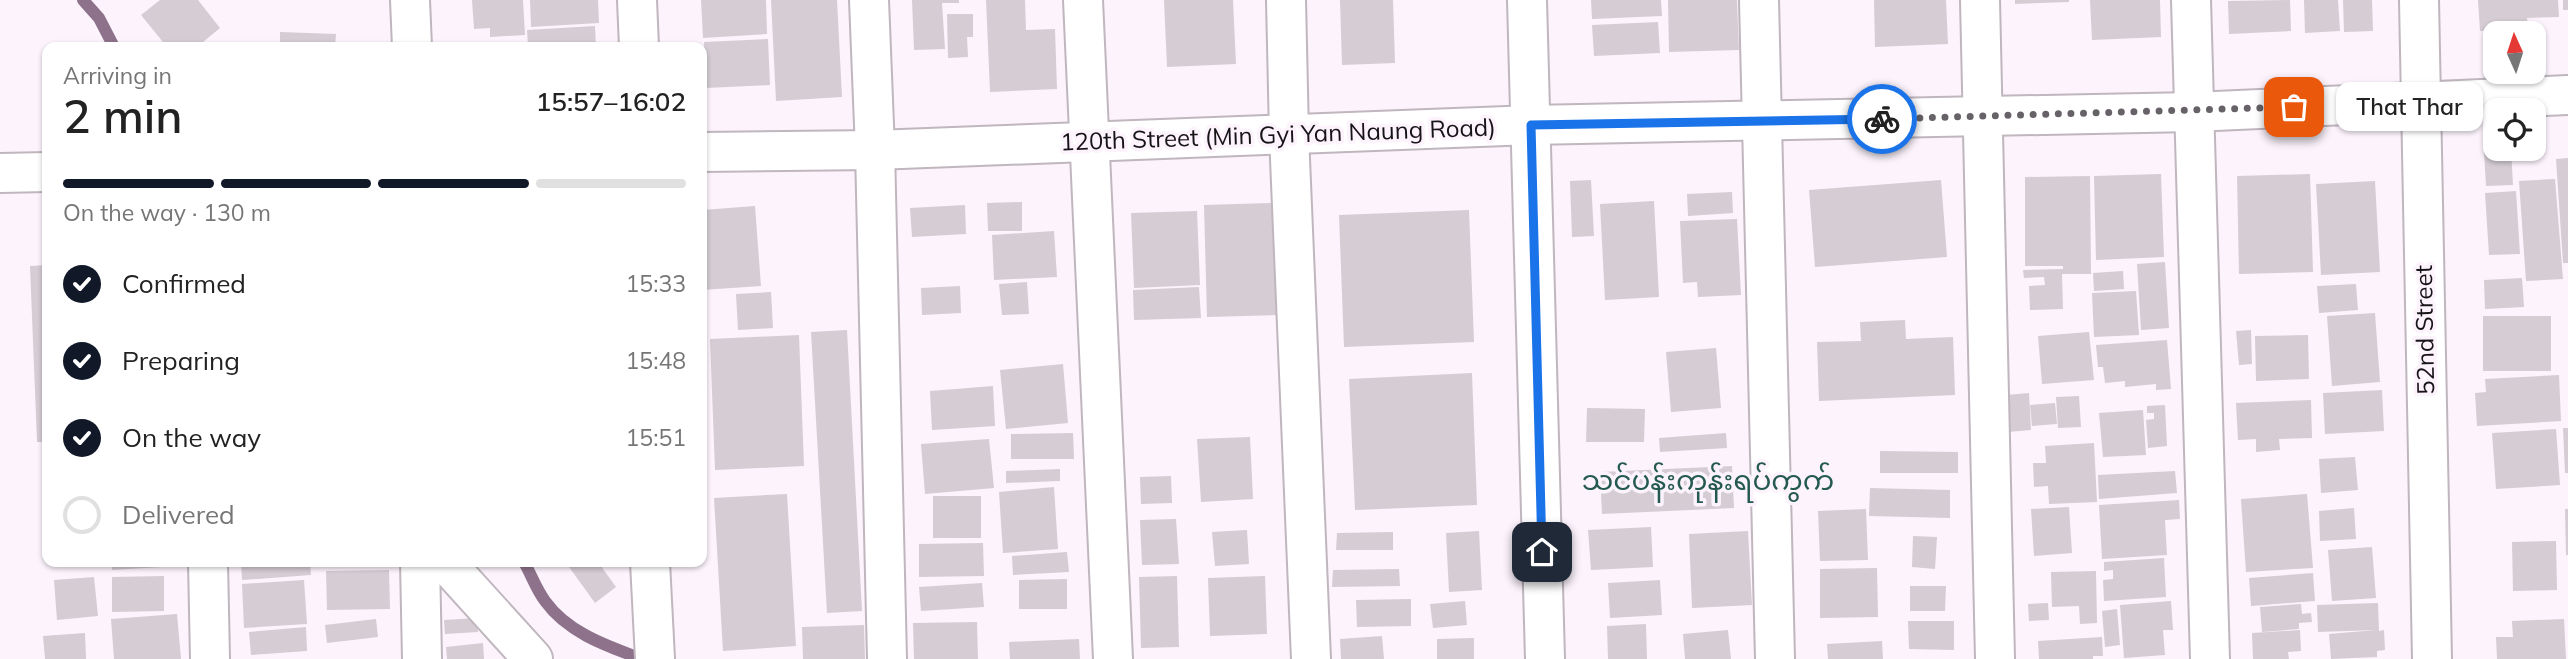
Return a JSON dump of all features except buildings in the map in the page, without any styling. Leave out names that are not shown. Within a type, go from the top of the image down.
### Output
[{"type":"street","points":[[410,0],[412,42]]},
{"type":"street","points":[[637,0],[639,42]]},
{"type":"street","points":[[869,0],[887,659]]},
{"type":"street","points":[[1083,0],[1113,659]]},
{"type":"street","points":[[1286,0],[1289,135],[1311,659]]},
{"type":"street","points":[[1527,0],[1545,659]]},
{"type":"street","points":[[1759,0],[1775,659]]},
{"type":"street","points":[[1980,0],[1995,659]]},
{"type":"street","points":[[2191,0],[2210,659]]},
{"type":"street","name":"52nd Street","points":[[2419,0],[2432,659]]},
{"type":"street","name":"120th Street (Min Gyi Yan Naung Road)","points":[[707,152],[875,150],[1531,125],[2193,112],[2568,95]]},
{"type":"street","points":[[0,173],[42,172]]},
{"type":"street","points":[[208,567],[210,659]]},
{"type":"street","points":[[420,567],[422,659]]},
{"type":"street","points":[[450,567],[533,659]]},
{"type":"street","points":[[650,567],[655,659]]},
{"type":"waterway","points":[[83,0],[99,18],[111,42]]},
{"type":"waterway","points":[[527,567],[542,596],[565,622],[589,637],[642,659]]},
{"type":"way so far","points":[[1882,119],[2294,107]]},
{"type":"place","name":"That Thar","points":[[2294,107]]},
{"type":"district","name":"သင်ပန်းကုန်းရပ်ကွက်","points":[[1708,480]]},
{"type":"route","points":[[1542,552],[1531,125],[1882,119]]}]
